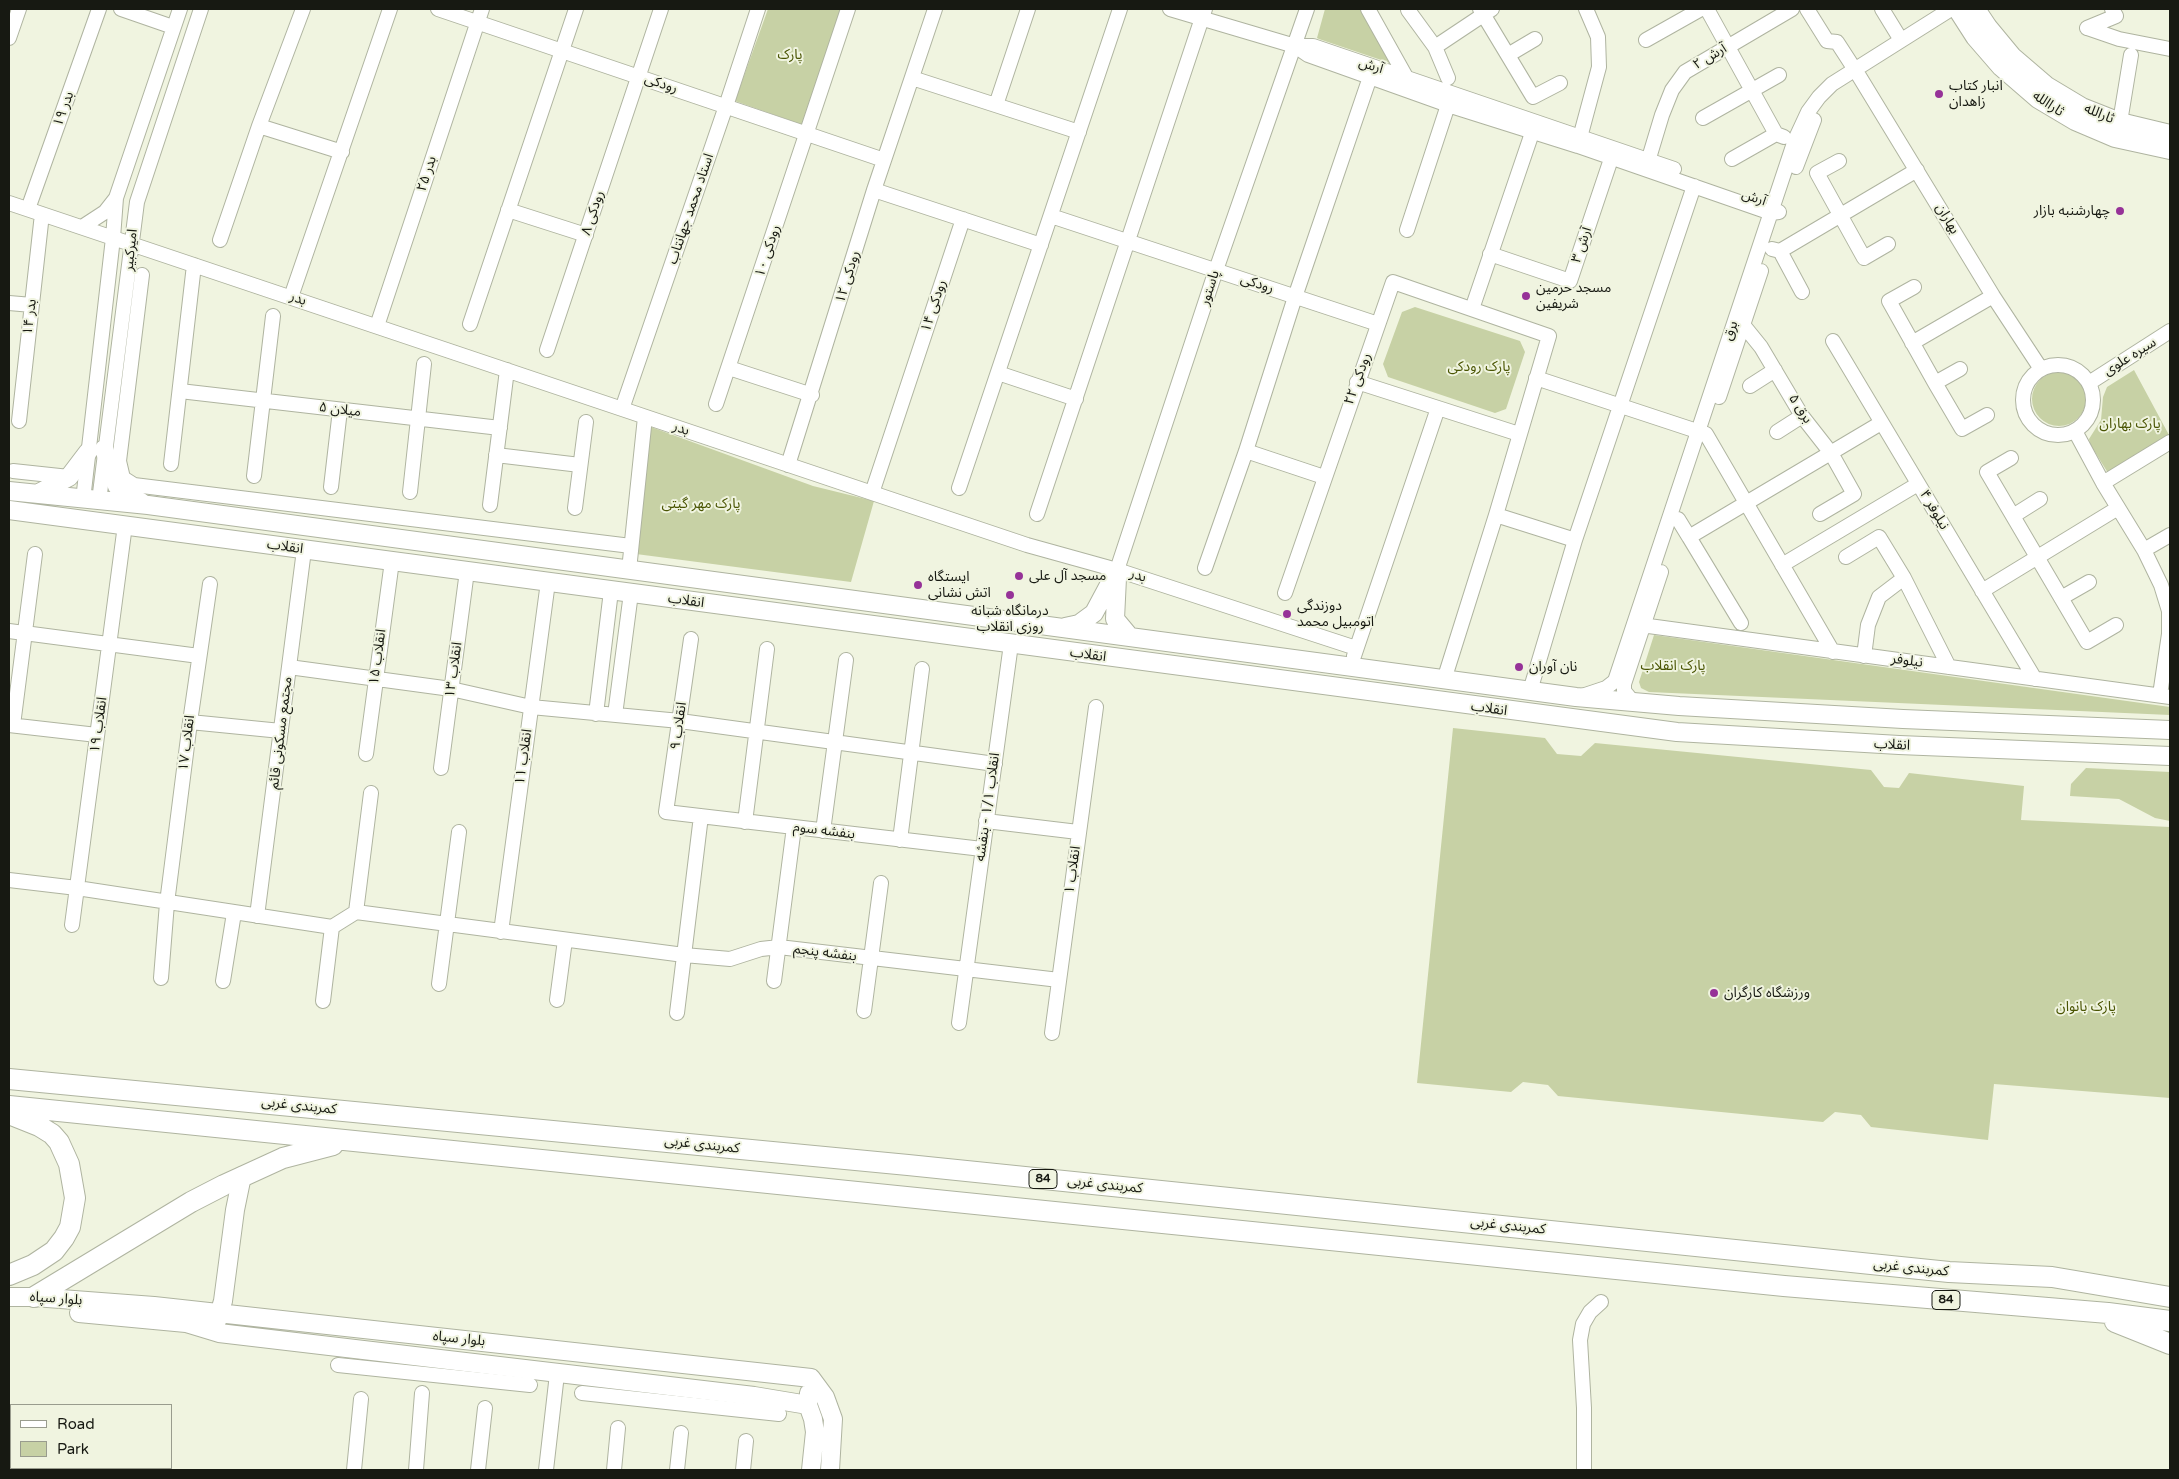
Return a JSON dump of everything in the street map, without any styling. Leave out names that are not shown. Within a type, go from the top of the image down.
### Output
[{"type":"highway","name":"کمربندی غربی","points":[[9,1079],[908,1165],[1949,1272],[2052,1277],[2170,1297]]},
{"type":"highway","name":"کمربندی غربی","points":[[9,1106],[346,1142],[1784,1286],[2170,1321]]},
{"type":"highway","points":[[9,1114],[39,1126],[52,1134],[59,1142],[69,1164],[75,1198],[70,1227],[54,1251],[33,1265],[9,1276]]},
{"type":"highway","points":[[17,1302],[191,1202],[242,1176],[284,1158],[346,1142]]},
{"type":"highway","points":[[2130,1291],[2170,1288]]},
{"type":"highway","points":[[2088,1313],[2162,1339],[2170,1344]]},
{"type":"main road","name":"ثارالله","points":[[1962,10],[1988,27],[2012,56],[2047,86],[2082,107],[2120,122],[2170,134]]},
{"type":"main road","name":"ثاراالله","points":[[1962,10],[1975,37],[2001,67],[2038,99],[2075,121],[2115,138],[2170,150]]},
{"type":"main road","points":[[37,494],[69,477],[96,450],[117,486],[126,495],[148,505]]},
{"type":"main road","name":"انقلاب","points":[[9,490],[148,505],[1576,697],[1903,719],[2170,730]]},
{"type":"main road","name":"انقلاب","points":[[9,510],[1677,732],[1899,745],[2170,756]]},
{"type":"main road","points":[[506,576],[509,554]]},
{"type":"main road","points":[[1061,628],[1079,624],[1094,612],[1117,570]]},
{"type":"main road","points":[[1117,570],[1115,619],[1130,637]]},
{"type":"main road","points":[[1899,745],[1903,719]]},
{"type":"main road","points":[[214,1333],[223,1301],[235,1210],[242,1176]]},
{"type":"main road","name":"بلوار سپاه","points":[[17,1302],[220,1313],[811,1378]]},
{"type":"main road","name":"بلوار سپاه","points":[[17,1302],[186,1323],[214,1333],[455,1370],[557,1374],[681,1396],[754,1396],[808,1405]]},
{"type":"main road","points":[[811,1378],[808,1405],[815,1432],[811,1470]]},
{"type":"main road","points":[[811,1378],[825,1396],[833,1419],[830,1470]]},
{"type":"street","points":[[9,38],[19,9]]},
{"type":"street","name":"بدر ۱۹","points":[[28,209],[100,9]]},
{"type":"street","points":[[121,9],[173,27]]},
{"type":"street","name":"امیرکبیر","points":[[91,500],[116,198],[180,9]]},
{"type":"street","name":"امیرکبیر","points":[[96,450],[132,243],[136,202],[201,9]]},
{"type":"street","points":[[220,240],[259,126],[303,9]]},
{"type":"street","points":[[291,297],[390,9]]},
{"type":"street","name":"رودکی","points":[[438,9],[884,160]]},
{"type":"street","name":"بدر ۲۵","points":[[377,326],[482,9]]},
{"type":"street","points":[[470,324],[576,9]]},
{"type":"street","name":"رودکی ۸","points":[[547,350],[661,9]]},
{"type":"street","name":"استاد محمد جهانتاب","points":[[622,409],[758,9]]},
{"type":"street","name":"رودکی ۱۰","points":[[716,404],[848,9]]},
{"type":"street","name":"رودکی ۱۲","points":[[788,465],[812,394],[874,190],[935,9]]},
{"type":"street","points":[[996,105],[1028,9]]},
{"type":"street","points":[[960,488],[1120,9]]},
{"type":"street","name":"آرش","points":[[1170,9],[1204,14],[1295,46],[1308,55],[1448,105],[1532,133],[1579,142],[1611,158],[1647,165],[1694,186],[1775,210]]},
{"type":"street","name":"پاستور","points":[[1117,570],[1216,270],[1307,9]]},
{"type":"street","points":[[1579,142],[1599,67],[1598,36],[1586,9]]},
{"type":"street","points":[[1646,40],[1701,9]]},
{"type":"street","points":[[1707,9],[1776,134],[1795,140]]},
{"type":"street","name":"آرش ۲","points":[[1647,165],[1662,114],[1672,90],[1685,72],[1792,9]]},
{"type":"street","name":"بهاران","points":[[1808,9],[1827,41],[1836,42],[1857,72],[1993,296],[2041,368]]},
{"type":"street","points":[[1882,9],[1901,40]]},
{"type":"street","points":[[2112,9],[2116,16],[2087,28],[2119,39],[2170,49]]},
{"type":"street","points":[[1368,10],[1406,77]]},
{"type":"street","points":[[1408,10],[1435,47],[1448,78]]},
{"type":"street","points":[[1435,47],[1485,10],[1508,55],[1533,97],[1560,83]]},
{"type":"street","name":"برق","points":[[1633,702],[1624,691],[1624,684],[1639,625],[1775,210],[1795,140],[1808,112],[1832,84],[1857,72],[1962,10]]},
{"type":"street","name":"برق","points":[[1576,697],[1606,688],[1614,681],[1639,625],[1678,519],[1702,433],[1774,250],[1775,210],[1816,117],[1825,103],[1857,72],[1901,40],[1962,10]]},
{"type":"street","points":[[1037,514],[1204,14]]},
{"type":"street","points":[[1508,55],[1535,39]]},
{"type":"street","name":"آرش","points":[[1295,46],[1313,46],[1406,77],[1579,142],[1775,210]]},
{"type":"street","points":[[2120,122],[2130,55]]},
{"type":"street","points":[[1703,118],[1779,75]]},
{"type":"street","points":[[1205,568],[1246,451],[1370,76]]},
{"type":"street","points":[[912,78],[1079,132]]},
{"type":"street","points":[[1407,230],[1448,105]]},
{"type":"street","points":[[259,126],[342,152]]},
{"type":"street","points":[[1444,680],[1496,515],[1549,336],[1472,309],[1532,133]]},
{"type":"street","points":[[1732,159],[1776,134]]},
{"type":"street","name":"آرش ۳","points":[[1490,254],[1570,281],[1611,158]]},
{"type":"street","points":[[1839,161],[1817,173],[1864,258],[1888,244]]},
{"type":"street","points":[[1802,292],[1774,250],[1841,215],[1917,170]]},
{"type":"street","points":[[1530,691],[1575,540],[1622,406],[1694,186]]},
{"type":"street","points":[[874,190],[1041,245]]},
{"type":"street","points":[[82,227],[106,212],[116,198]]},
{"type":"street","name":"بدر","points":[[9,203],[1027,545],[1117,570],[1356,648]]},
{"type":"street","points":[[508,210],[586,234]]},
{"type":"street","name":"بدر ۱۴","points":[[18,421],[42,214]]},
{"type":"street","name":"رودکی","points":[[1051,216],[1378,324]]},
{"type":"street","name":"رودکی ۱۴","points":[[872,493],[963,219]]},
{"type":"street","points":[[171,464],[194,265]]},
{"type":"street","points":[[142,275],[119,462],[123,478],[134,485],[631,546]]},
{"type":"street","name":"رودکی ۲۲","points":[[1284,593],[1393,282],[1472,309]]},
{"type":"street","points":[[1914,287],[1889,301],[1934,384],[1962,429],[1987,415]]},
{"type":"street","points":[[1912,343],[1993,296]]},
{"type":"street","points":[[9,303],[32,305]]},
{"type":"street","points":[[254,476],[273,316]]},
{"type":"street","name":"برق ۵","points":[[1744,326],[1761,347],[1802,416],[1831,453],[1854,494],[1820,514]]},
{"type":"street","name":"سیره علوی","points":[[2089,383],[2170,331]]},
{"type":"street","name":"نیلوفر ۴","points":[[1833,342],[2035,678]]},
{"type":"street","points":[[410,492],[424,364]]},
{"type":"street","points":[[2063,365],[2073,368],[2082,374],[2089,383],[2093,404],[2090,415],[2074,431],[2064,434],[2048,433],[2034,425],[2027,416],[2023,406],[2025,390],[2032,375],[2041,368],[2063,365]]},
{"type":"street","points":[[729,368],[812,394]]},
{"type":"street","points":[[1934,384],[1960,369]]},
{"type":"street","points":[[490,504],[507,370]]},
{"type":"street","points":[[1750,386],[1775,370]]},
{"type":"street","points":[[998,373],[1076,399]]},
{"type":"street","points":[[1536,378],[1702,433],[1746,503],[1833,652]]},
{"type":"street","points":[[1357,382],[1520,434]]},
{"type":"street","name":"میلان ۵","points":[[180,391],[500,428]]},
{"type":"street","points":[[1350,667],[1438,408]]},
{"type":"street","points":[[331,487],[340,410]]},
{"type":"street","points":[[1777,432],[1802,416]]},
{"type":"street","points":[[628,570],[645,417]]},
{"type":"street","points":[[575,508],[586,422]]},
{"type":"street","points":[[1689,537],[1881,423]]},
{"type":"street","points":[[2074,431],[2144,550],[2161,585],[2169,611],[2165,696]]},
{"type":"street","points":[[2103,483],[2170,442]]},
{"type":"street","points":[[1246,451],[1324,477]]},
{"type":"street","points":[[496,455],[580,465]]},
{"type":"street","points":[[2011,458],[1987,472],[2087,642],[2116,625]]},
{"type":"street","points":[[11,470],[69,477]]},
{"type":"street","points":[[11,470],[37,494]]},
{"type":"street","points":[[1782,566],[1918,484]]},
{"type":"street","points":[[2013,516],[2040,499]]},
{"type":"street","points":[[1982,591],[2118,508]]},
{"type":"street","points":[[1496,515],[1575,540]]},
{"type":"street","points":[[1678,519],[1741,623]]},
{"type":"street","name":"انقلاب ۱۹","points":[[72,925],[125,526]]},
{"type":"street","points":[[2144,550],[2170,535]]},
{"type":"street","points":[[1846,557],[1879,537],[1904,578],[1949,667]]},
{"type":"street","name":"مجتمع مسکونی قائم","points":[[258,916],[304,550]]},
{"type":"street","points":[[35,554],[11,725],[97,735]]},
{"type":"street","name":"انقلاب ۱۵","points":[[366,754],[392,561]]},
{"type":"street","name":"انقلاب ۱۳","points":[[441,768],[467,572]]},
{"type":"street","points":[[1864,656],[1871,617],[1879,597],[1904,578]]},
{"type":"street","name":"انقلاب ۱۱","points":[[501,932],[548,582]]},
{"type":"street","points":[[2061,598],[2089,582]]},
{"type":"street","name":"انقلاب ۱۷","points":[[161,978],[167,903],[210,584]]},
{"type":"street","points":[[596,714],[611,591]]},
{"type":"street","points":[[615,715],[631,593]]},
{"type":"street","name":"نیلوفر","points":[[1639,625],[2165,696]]},
{"type":"street","points":[[9,631],[199,656]]},
{"type":"street","name":"انقلاب ۹","points":[[666,812],[691,639]]},
{"type":"street","name":"انقلاب ۱/۱ - بنفشه","points":[[959,1023],[1010,644]]},
{"type":"street","points":[[746,822],[756,731],[768,649]]},
{"type":"street","points":[[822,831],[846,660]]},
{"type":"street","points":[[289,667],[451,690],[531,707],[680,721],[995,764]]},
{"type":"street","points":[[900,840],[922,669]]},
{"type":"street","name":"انقلاب ۱","points":[[1052,1033],[1096,707]]},
{"type":"street","points":[[190,722],[281,731]]},
{"type":"street","points":[[9,880],[77,888],[234,913],[332,926],[356,912],[370,793]]},
{"type":"street","name":"بنفشه سوم","points":[[666,812],[982,849]]},
{"type":"street","points":[[677,1013],[701,816]]},
{"type":"street","points":[[986,820],[1078,832]]},
{"type":"street","points":[[774,981],[794,827]]},
{"type":"street","points":[[439,984],[459,832]]},
{"type":"street","points":[[864,1011],[881,883]]},
{"type":"street","name":"بنفشه پنجم","points":[[356,912],[684,955],[730,959],[761,949],[779,947],[1059,980]]},
{"type":"street","points":[[223,981],[234,913]]},
{"type":"street","points":[[323,1001],[332,926]]},
{"type":"street","points":[[557,1000],[565,940]]},
{"type":"street","points":[[1584,1470],[1584,1408],[1580,1340],[1583,1324],[1590,1312],[1601,1302]]},
{"type":"street","points":[[338,1365],[455,1370],[530,1386]]},
{"type":"street","points":[[546,1470],[557,1374]]},
{"type":"street","points":[[416,1470],[422,1393]]},
{"type":"street","points":[[582,1393],[681,1396],[779,1414]]},
{"type":"street","points":[[354,1470],[361,1399]]},
{"type":"street","points":[[478,1470],[485,1408]]},
{"type":"street","points":[[614,1470],[618,1428]]},
{"type":"street","points":[[677,1470],[681,1433]]},
{"type":"street","points":[[743,1470],[746,1441]]},
{"type":"green space","name":"پارک","points":[[768,9],[844,9],[803,125],[735,101]]},
{"type":"green space","points":[[1325,9],[1365,9],[1394,61],[1390,63],[1317,38]]},
{"type":"green space","name":"پارک رودکی","points":[[1415,307],[1520,341],[1525,352],[1506,409],[1495,413],[1388,377],[1383,364],[1402,312]]},
{"type":"green space","name":"پارک بهاران","points":[[2134,370],[2169,435],[2108,473],[2090,444],[2089,439],[2101,420],[2103,397],[2107,387]]},
{"type":"green space","points":[[2054,372],[2064,372],[2074,376],[2082,384],[2086,399],[2082,414],[2074,422],[2064,426],[2054,426],[2044,422],[2036,414],[2032,404],[2032,394],[2036,384],[2044,376]]},
{"type":"green space","name":"پارک مهر گیتی","points":[[651,427],[813,486],[874,501],[851,582],[636,554]]},
{"type":"green space","name":"پارک انقلاب","points":[[1654,635],[2170,707],[2170,715],[1649,692],[1641,688],[1639,682]]},
{"type":"green space","name":"ورزشگاه کارگران","points":[[1453,728],[1545,738],[1557,754],[1581,756],[1595,743],[1871,770],[1884,787],[1899,788],[1909,773],[2024,786],[2021,820],[2170,827],[2170,1098],[1994,1084],[1988,1140],[1871,1127],[1861,1115],[1835,1112],[1823,1122],[1558,1096],[1548,1085],[1523,1082],[1511,1092],[1417,1083]]},
{"type":"green space","points":[[2086,768],[2170,772],[2170,821],[2155,818],[2119,799],[2070,796],[2071,784]]},
{"type":"place","name":"انبار کتاب زاهدان","points":[[1939,94]]},
{"type":"place","name":"چهارشنبه بازار","points":[[2120,211]]},
{"type":"place","name":"مسجد حرمین شریفین","points":[[1526,296]]},
{"type":"place","name":"مسجد آل علی","points":[[1019,576]]},
{"type":"place","name":"ایستگاه اتش نشانی","points":[[918,585]]},
{"type":"place","name":"درمانگاه شبانه روزی انقلاب","points":[[1010,595]]},
{"type":"place","name":"دوزندگی اتومبیل محمد","points":[[1287,614]]},
{"type":"place","name":"نان آوران","points":[[1519,667]]},
{"type":"place","name":"ورزشگاه کارگران","points":[[1714,993]]},
{"type":"park label","name":"پارک بانوان","points":[[2086,1007]]}]
